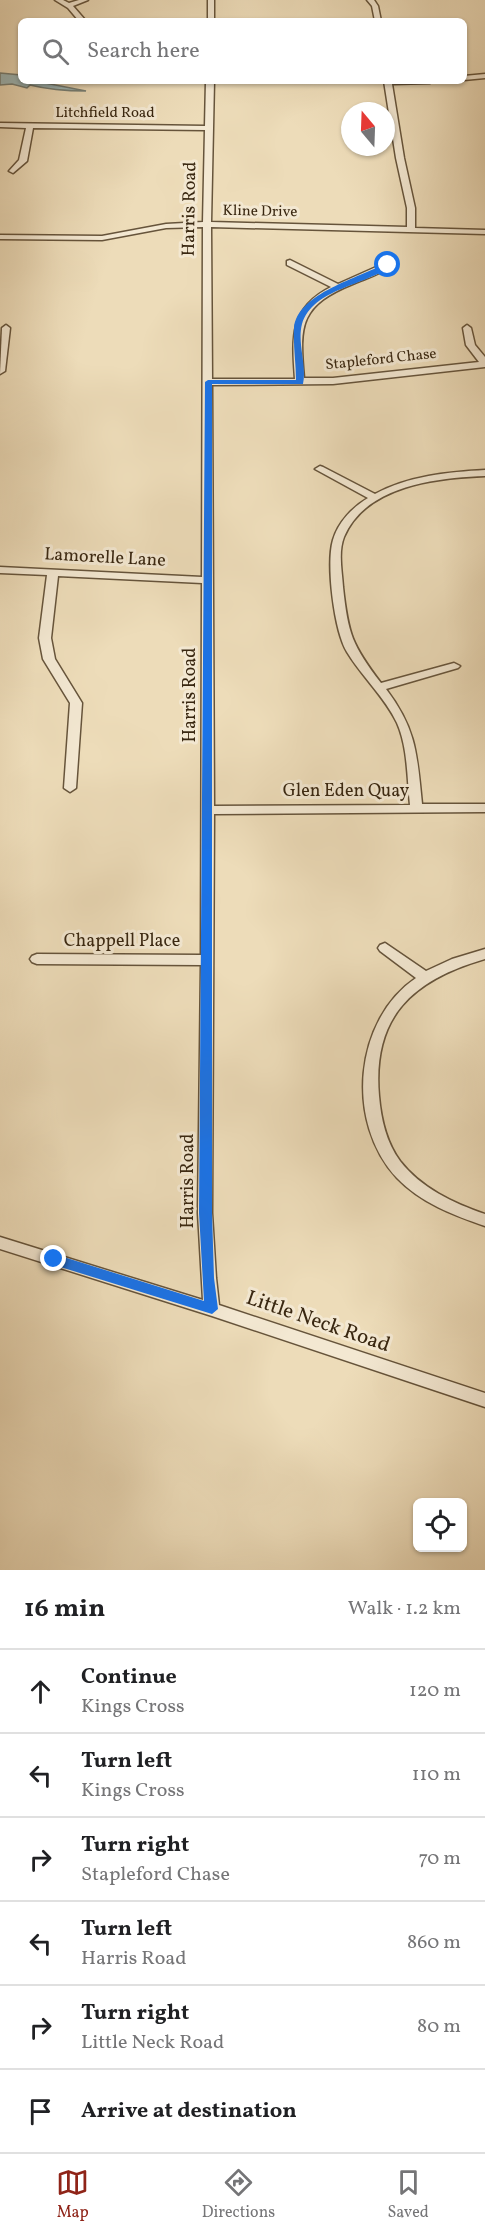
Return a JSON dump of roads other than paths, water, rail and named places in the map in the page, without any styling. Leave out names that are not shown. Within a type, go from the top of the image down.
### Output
[{"type":"street","points":[[58,0],[80,18]]},
{"type":"street","points":[[68,6],[85,0]]},
{"type":"street","points":[[211,0],[211,18]]},
{"type":"street","points":[[370,0],[375,6],[377,18]]},
{"type":"street","points":[[467,78],[485,76]]},
{"type":"street","name":"Harris Road","points":[[210,84],[207,224],[206,1213],[208,1278],[212,1309]]},
{"type":"street","points":[[388,84],[400,158],[411,208],[411,230]]},
{"type":"street","name":"Litchfield Road","points":[[0,125],[209,128]]},
{"type":"street","points":[[13,171],[23,161],[30,126]]},
{"type":"street","name":"Kline Drive","points":[[0,237],[102,238],[159,227],[207,224],[485,232]]},
{"type":"street","points":[[290,263],[337,287]]},
{"type":"street","points":[[300,382],[299,320],[317,298],[388,265]]},
{"type":"street","points":[[0,369],[6,328]]},
{"type":"street","points":[[467,328],[471,345],[485,364]]},
{"type":"street","name":"Stapleford Chase","points":[[208,382],[300,382],[374,378],[485,364]]},
{"type":"street","points":[[320,469],[375,498]]},
{"type":"street","points":[[416,809],[406,732],[397,712],[346,639],[336,570],[338,539],[342,530],[358,510],[375,498],[400,486],[456,474],[485,474]]},
{"type":"street","name":"Lamorelle Lane","points":[[0,570],[208,580]]},
{"type":"street","points":[[53,572],[45,638],[49,659],[76,703],[70,788]]},
{"type":"street","points":[[379,687],[454,666]]},
{"type":"street","name":"Glen Eden Quay","points":[[208,810],[485,808]]},
{"type":"street","points":[[385,948],[425,977]]},
{"type":"street","points":[[485,954],[452,963],[425,977],[398,1000],[386,1015],[378,1031],[370,1068],[370,1090],[377,1130],[391,1160],[417,1187],[438,1202],[485,1220]]},
{"type":"street","name":"Chappell Place","points":[[37,959],[208,960]]},
{"type":"street","name":"Little Neck Road","points":[[0,1244],[212,1309],[485,1400]]},
{"type":"water","points":[[0,73],[18,75],[18,84],[50,84],[86,91],[58,90],[30,85],[27,88],[12,84],[0,85]]}]
